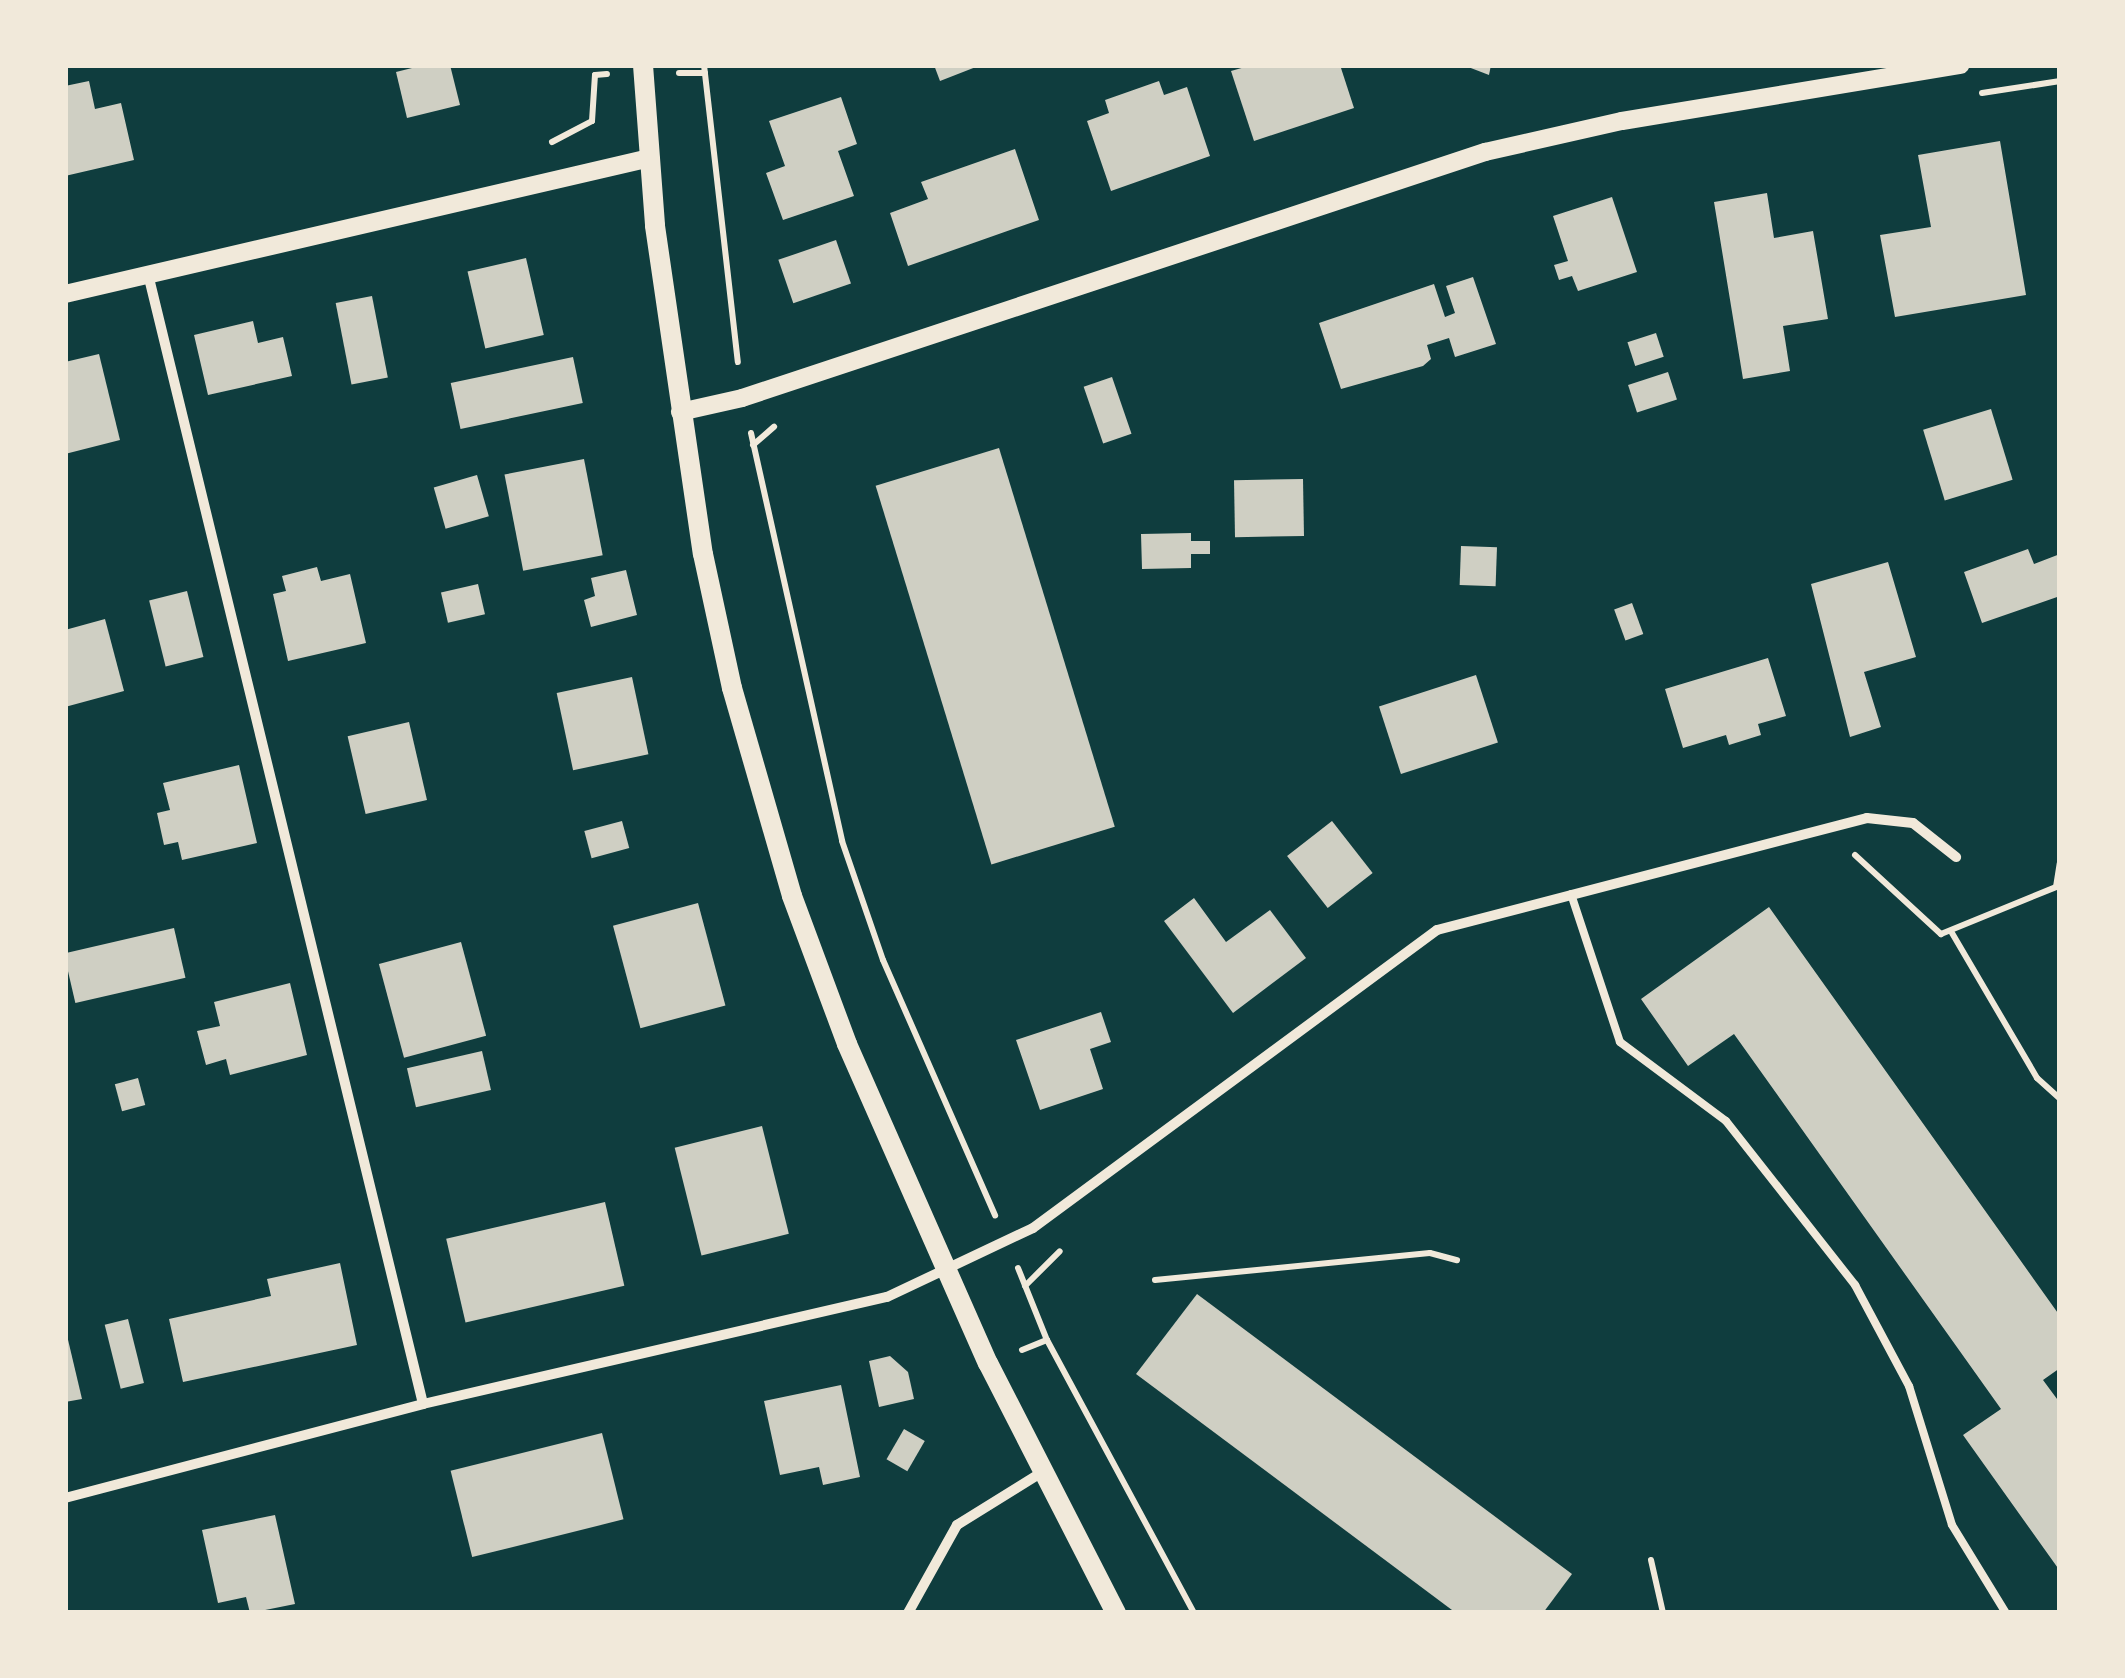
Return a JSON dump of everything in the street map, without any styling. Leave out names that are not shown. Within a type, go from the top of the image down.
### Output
[{"type":"main road","points":[[642,65],[680,412],[732,688],[787,879],[847,1044],[947,1268],[1042,1472],[1116,1613]]},
{"type":"street","points":[[680,412],[742,398],[1485,152],[1622,121],[1960,65]]},
{"type":"street","points":[[65,294],[650,158]]},
{"type":"street","points":[[148,274],[423,1404]]},
{"type":"street","points":[[65,1498],[423,1404],[887,1298],[1058,1210],[1438,930],[1866,818],[1913,822],[1956,857]]},
{"type":"street","points":[[908,1613],[957,1525],[1042,1472]]},
{"type":"lane","points":[[1572,894],[1620,1042],[1726,1120],[1856,1285],[1909,1386],[1952,1525],[2006,1613]]},
{"type":"path","points":[[704,65],[742,398],[842,841],[883,960],[1025,1286],[1194,1613]]},
{"type":"path","points":[[592,121],[596,75]]},
{"type":"path","points":[[1977,94],[2060,81]]},
{"type":"path","points":[[754,445],[781,423]]},
{"type":"path","points":[[1851,853],[1881,873],[1940,934],[1952,933],[2058,888],[2060,862]]},
{"type":"path","points":[[1952,933],[2037,1078],[2060,1100]]},
{"type":"path","points":[[1025,1286],[1066,1246]]},
{"type":"path","points":[[1155,1280],[1430,1253],[1458,1260]]},
{"type":"path","points":[[1651,1560],[1662,1613]]},
{"type":"building","points":[[424,65],[450,65],[460,105],[407,118],[396,72]]},
{"type":"building","points":[[934,65],[981,65],[940,81]]},
{"type":"building","points":[[1252,65],[1340,65],[1354,108],[1254,141],[1231,71]]},
{"type":"building","points":[[1463,65],[1491,65],[1489,75]]},
{"type":"building","points":[[89,81],[95,109],[121,103],[134,160],[65,176],[65,86]]},
{"type":"building","points":[[1159,81],[1164,95],[1187,87],[1210,156],[1111,191],[1087,121],[1109,113],[1105,100]]},
{"type":"building","points":[[841,97],[857,144],[838,151],[854,196],[783,220],[766,173],[785,166],[769,121]]},
{"type":"building","points":[[2000,141],[2026,295],[1895,317],[1880,235],[1931,227],[1918,155]]},
{"type":"building","points":[[1015,149],[1039,220],[908,266],[890,213],[928,199],[921,182]]},
{"type":"building","points":[[1767,193],[1774,238],[1813,231],[1828,319],[1783,326],[1790,371],[1743,379],[1714,202]]},
{"type":"building","points":[[1612,197],[1637,272],[1578,291],[1572,276],[1559,280],[1554,265],[1568,261],[1553,216]]},
{"type":"building","points":[[836,240],[851,283],[793,303],[778,260]]},
{"type":"building","points":[[526,258],[544,335],[485,348],[468,271]]},
{"type":"building","points":[[1473,277],[1496,344],[1455,357],[1449,338],[1427,345],[1431,359],[1423,366],[1341,389],[1319,323],[1434,284],[1445,317],[1455,313],[1446,286]]},
{"type":"building","points":[[372,296],[388,377],[352,385],[336,303]]},
{"type":"building","points":[[253,321],[258,343],[283,337],[292,376],[208,395],[194,335]]},
{"type":"building","points":[[1656,333],[1664,357],[1635,366],[1627,342]]},
{"type":"building","points":[[99,354],[120,440],[65,454],[65,362]]},
{"type":"building","points":[[573,357],[583,403],[461,429],[451,383]]},
{"type":"building","points":[[1668,372],[1677,400],[1637,413],[1628,385]]},
{"type":"building","points":[[1112,377],[1132,434],[1103,443],[1084,387]]},
{"type":"building","points":[[1991,409],[2013,480],[1945,501],[1923,430]]},
{"type":"building","points":[[999,448],[1115,827],[991,864],[876,486]]},
{"type":"building","points":[[584,459],[603,555],[523,571],[504,474]]},
{"type":"building","points":[[477,475],[489,516],[446,529],[434,487]]},
{"type":"building","points":[[1303,479],[1304,536],[1235,537],[1234,480]]},
{"type":"building","points":[[1191,533],[1191,541],[1210,541],[1210,554],[1191,554],[1191,568],[1142,569],[1141,534]]},
{"type":"building","points":[[1461,546],[1497,547],[1496,586],[1460,585]]},
{"type":"building","points":[[2028,549],[2034,564],[2060,554],[2060,596],[1982,623],[1964,572]]},
{"type":"building","points":[[1888,562],[1916,657],[1864,672],[1881,727],[1850,737],[1811,584]]},
{"type":"building","points":[[317,567],[321,581],[350,574],[366,643],[288,661],[273,594],[286,591],[282,576]]},
{"type":"building","points":[[626,570],[637,615],[591,627],[584,600],[595,596],[591,578]]},
{"type":"building","points":[[478,584],[485,614],[448,623],[441,593]]},
{"type":"building","points":[[187,591],[203,657],[166,666],[149,600]]},
{"type":"building","points":[[1632,603],[1643,634],[1625,641],[1614,609]]},
{"type":"building","points":[[105,619],[124,691],[65,707],[65,630]]},
{"type":"building","points":[[1768,658],[1786,716],[1758,724],[1761,735],[1729,745],[1726,735],[1683,748],[1665,689]]},
{"type":"building","points":[[1476,675],[1498,743],[1401,774],[1379,707]]},
{"type":"building","points":[[632,677],[648,754],[573,770],[557,693]]},
{"type":"building","points":[[409,722],[427,800],[366,814],[348,736]]},
{"type":"building","points":[[239,765],[257,843],[182,860],[178,842],[164,845],[157,813],[170,810],[163,783]]},
{"type":"building","points":[[622,821],[629,848],[592,858],[584,831]]},
{"type":"building","points":[[1332,821],[1373,873],[1328,908],[1287,856]]},
{"type":"building","points":[[1194,898],[1226,942],[1270,910],[1306,958],[1233,1013],[1164,921]]},
{"type":"building","points":[[698,903],[725,1005],[640,1028],[613,926]]},
{"type":"building","points":[[1769,907],[2060,1316],[2060,1368],[2043,1380],[2060,1403],[2060,1571],[1963,1435],[2001,1409],[1734,1034],[1688,1066],[1641,999]]},
{"type":"building","points":[[174,928],[185,978],[75,1003],[65,953]]},
{"type":"building","points":[[461,942],[486,1036],[404,1058],[379,964]]},
{"type":"building","points":[[290,983],[307,1055],[230,1075],[226,1059],[206,1065],[197,1031],[220,1026],[214,1002]]},
{"type":"building","points":[[1101,1012],[1111,1042],[1090,1049],[1103,1089],[1040,1110],[1016,1040]]},
{"type":"building","points":[[482,1051],[491,1090],[416,1107],[407,1068]]},
{"type":"building","points":[[138,1078],[145,1105],[122,1111],[115,1084]]},
{"type":"building","points":[[762,1126],[789,1234],[702,1255],[675,1148]]},
{"type":"building","points":[[605,1202],[624,1286],[466,1322],[446,1239]]},
{"type":"building","points":[[340,1263],[357,1345],[183,1382],[169,1319],[271,1296],[267,1279]]},
{"type":"building","points":[[1197,1294],[1572,1574],[1543,1613],[1456,1613],[1136,1374]]},
{"type":"building","points":[[128,1319],[144,1383],[121,1389],[105,1325]]},
{"type":"building","points":[[65,1327],[82,1399],[65,1402]]},
{"type":"building","points":[[890,1356],[908,1372],[914,1399],[879,1407],[869,1361]]},
{"type":"building","points":[[841,1385],[860,1477],[823,1485],[819,1467],[780,1475],[764,1401]]},
{"type":"building","points":[[904,1429],[925,1441],[907,1471],[886,1459]]},
{"type":"building","points":[[602,1433],[624,1519],[472,1557],[451,1471]]},
{"type":"building","points":[[275,1515],[295,1604],[250,1613],[246,1597],[218,1603],[202,1530]]}]
